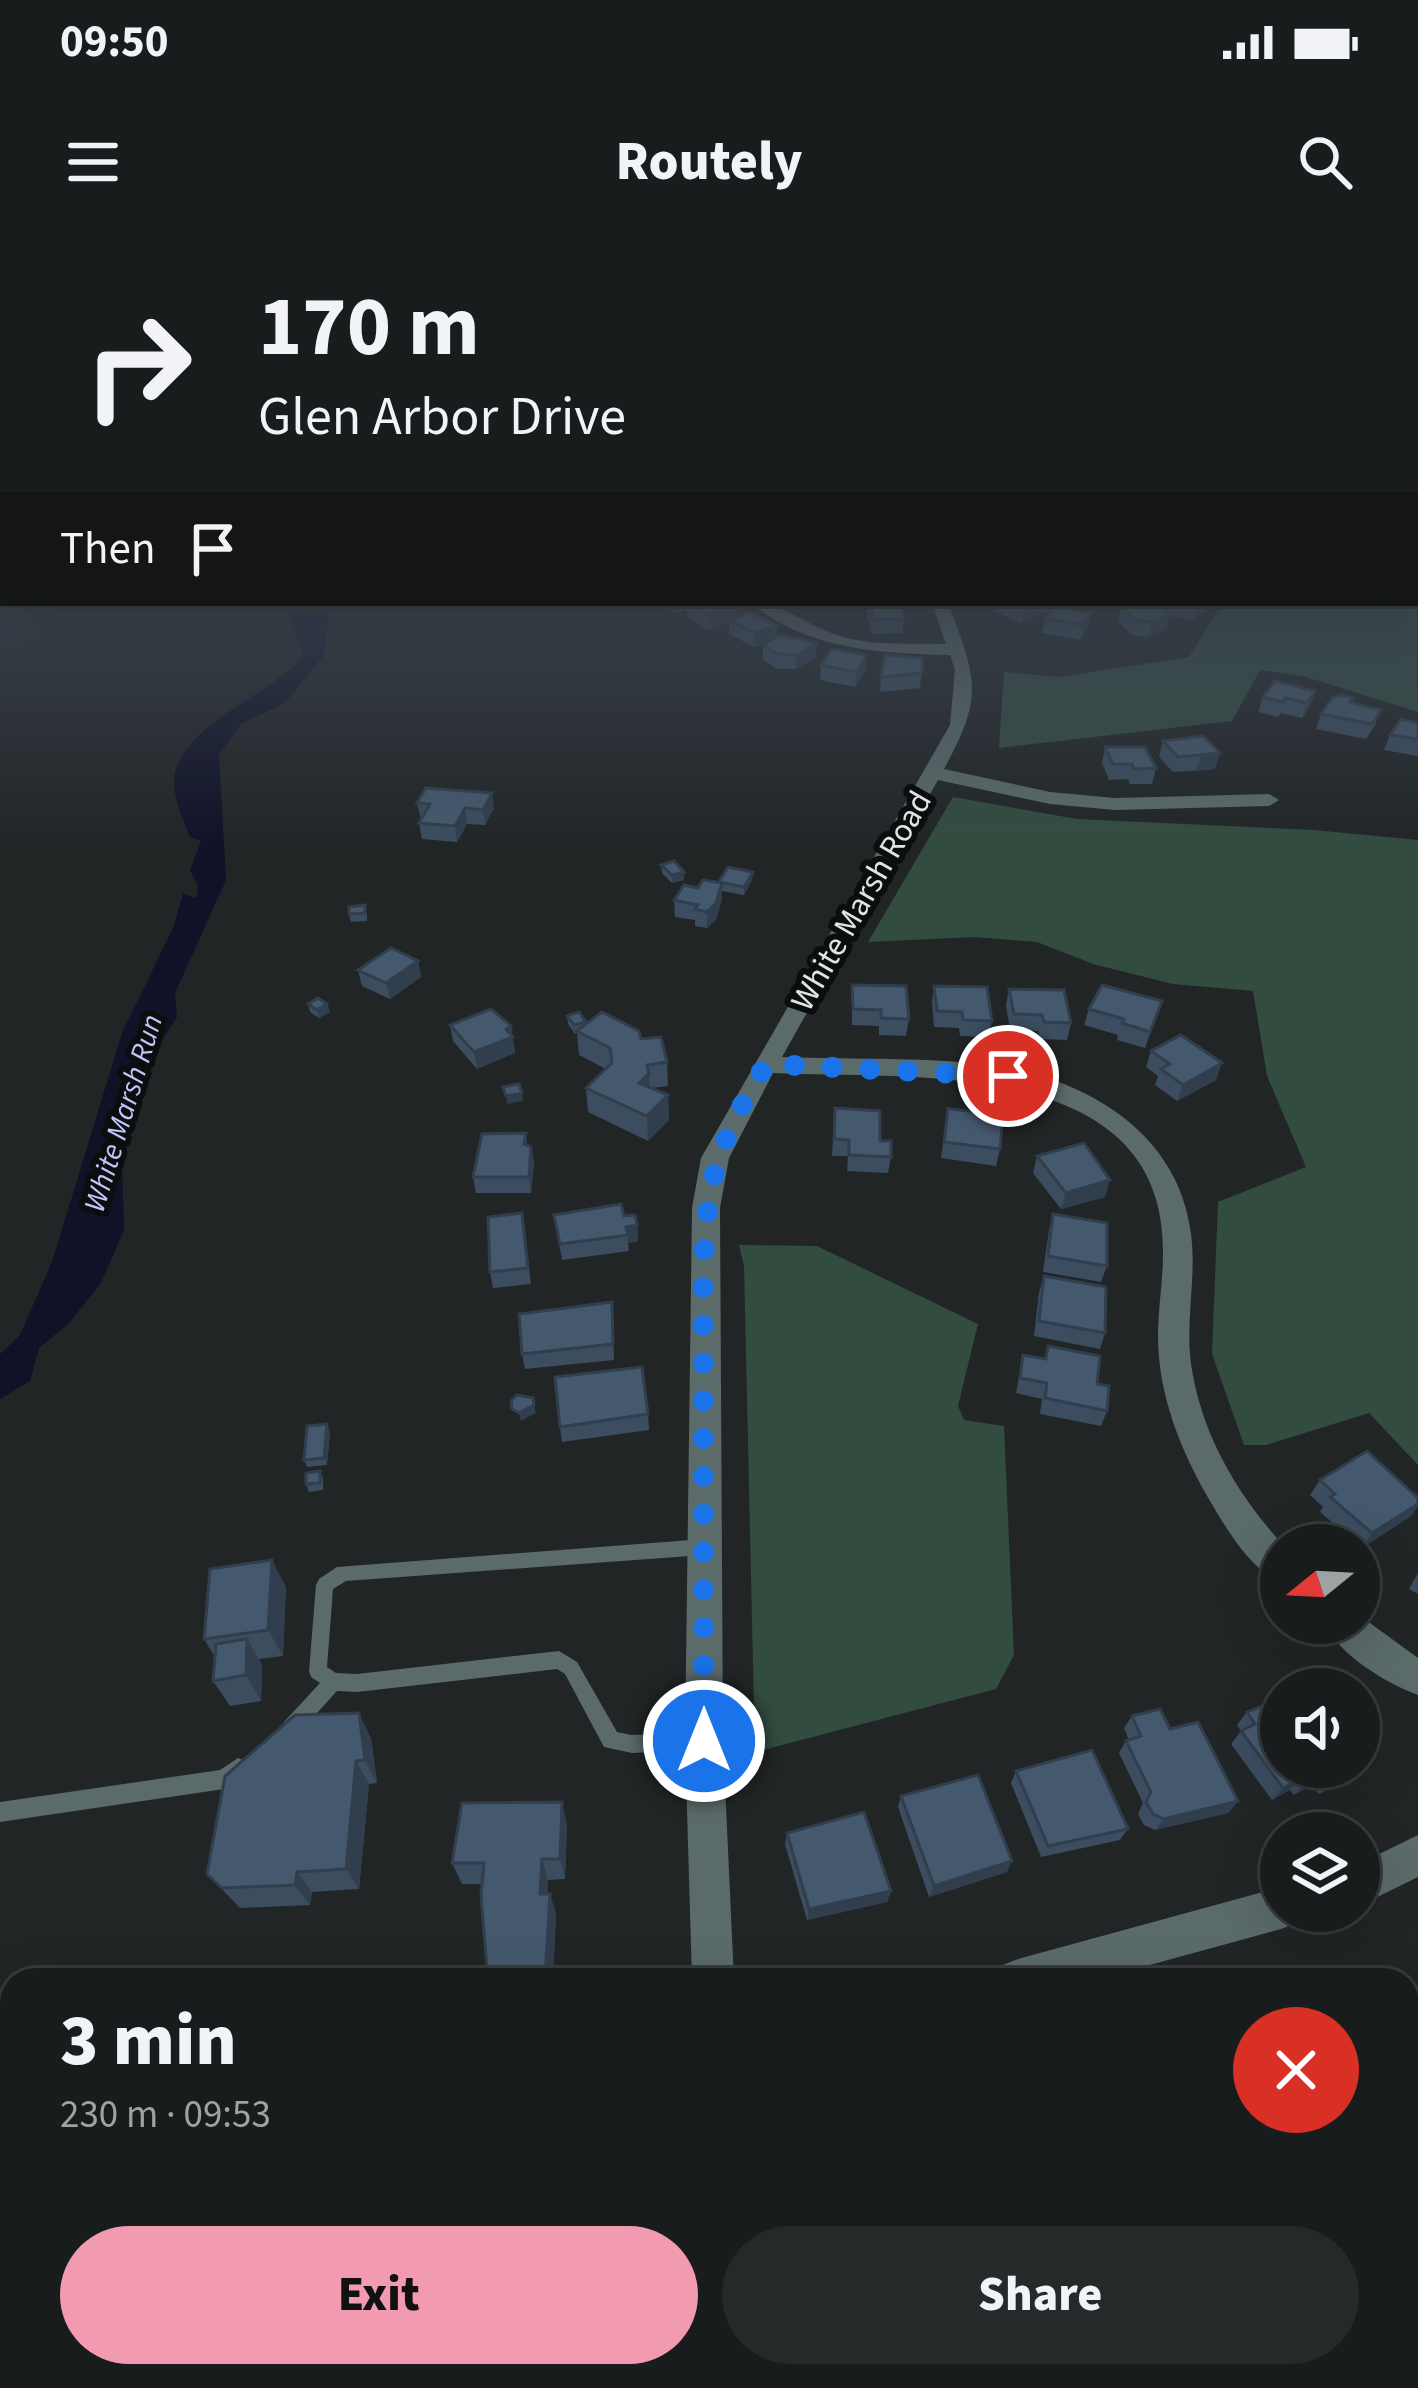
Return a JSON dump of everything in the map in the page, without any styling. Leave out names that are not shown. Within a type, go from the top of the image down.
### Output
[{"type":"street","points":[[876,647],[959,650]]},
{"type":"street","name":"White Marsh Road","points":[[712,1968],[704,1741],[706,1208],[716,1158],[821,961],[896,840],[959,725],[964,705],[959,650]]},
{"type":"street","points":[[934,772],[1049,798],[1115,804],[1269,800]]},
{"type":"street","points":[[766,1064],[1008,1076],[1057,1089],[1129,1132],[1154,1159],[1169,1195],[1177,1233],[1175,1366],[1189,1422],[1240,1522],[1260,1544]]},
{"type":"street","points":[[1366,1644],[1418,1678]]},
{"type":"street","points":[[1380,1875],[1418,1855]]},
{"type":"street","points":[[1062,1968],[1260,1914]]},
{"type":"lane","points":[[704,1547],[343,1574],[325,1585],[318,1671],[333,1682],[559,1660],[572,1669],[611,1740],[632,1744],[704,1741]]},
{"type":"lane","points":[[0,1812],[224,1779],[303,1718],[333,1682]]},
{"type":"green space","points":[[1195,647],[1417,647],[1418,712],[1303,676],[1260,670],[1232,721],[999,748],[1004,672],[1059,677],[1189,657]]},
{"type":"green space","points":[[953,797],[1077,819],[1418,840],[1418,1465],[1369,1413],[1266,1445],[1244,1445],[1212,1354],[1218,1202],[1306,1167],[1267,1076],[1253,991],[1173,984],[1093,964],[1037,942],[974,937],[868,942]]},
{"type":"green space","points":[[739,1245],[817,1246],[978,1324],[958,1406],[964,1420],[1004,1426],[1014,1655],[996,1689],[755,1752],[744,1266]]},
{"type":"water","name":"White Marsh Run","points":[[301,647],[325,647],[324,655],[285,703],[241,724],[219,754],[226,880],[175,993],[177,1017],[139,1077],[122,1164],[124,1230],[101,1283],[69,1323],[39,1348],[30,1381],[0,1399],[0,1354],[20,1335],[52,1262],[122,1033],[173,928],[183,894],[196,898],[198,886],[190,870],[201,841],[189,836],[177,803],[178,763],[207,728],[304,655]]},
{"type":"building","points":[[767,647],[810,647],[797,655],[778,654]]},
{"type":"building","points":[[832,649],[867,655],[857,672],[821,665]]},
{"type":"building","points":[[885,655],[923,658],[922,673],[881,677]]},
{"type":"building","points":[[1275,681],[1315,691],[1307,703],[1263,697]]},
{"type":"building","points":[[1341,695],[1381,710],[1372,724],[1321,714],[1332,698]]},
{"type":"building","points":[[1401,719],[1418,723],[1418,739],[1390,735]]},
{"type":"building","points":[[1203,736],[1220,753],[1178,757],[1163,741]]},
{"type":"building","points":[[1105,747],[1145,747],[1156,768],[1113,764]]},
{"type":"building","points":[[426,788],[492,793],[483,810],[465,808],[455,826],[419,823],[430,804],[417,803]]},
{"type":"building","points":[[674,861],[684,872],[672,875],[661,865]]},
{"type":"building","points":[[728,867],[753,872],[744,887],[719,882]]},
{"type":"building","points":[[703,880],[722,883],[716,903],[707,912],[674,900],[684,885],[698,888]]},
{"type":"building","points":[[365,905],[365,913],[349,914],[349,907]]},
{"type":"building","points":[[391,948],[418,961],[386,983],[358,970]]},
{"type":"building","points":[[852,985],[906,986],[909,1019],[881,1018],[881,1010],[853,1009]]},
{"type":"building","points":[[1102,985],[1162,1001],[1150,1032],[1089,1009]]},
{"type":"building","points":[[934,986],[987,987],[992,1021],[963,1020],[962,1012],[937,1011]]},
{"type":"building","points":[[1009,989],[1064,990],[1071,1023],[1014,1014]]},
{"type":"building","points":[[318,998],[327,1004],[317,1010],[308,1004]]},
{"type":"building","points":[[491,1009],[511,1026],[506,1029],[513,1037],[474,1052],[450,1025]]},
{"type":"building","points":[[579,1012],[586,1022],[574,1025],[567,1016]]},
{"type":"building","points":[[602,1012],[639,1031],[641,1039],[661,1037],[667,1062],[647,1065],[649,1074],[639,1083],[668,1095],[647,1116],[586,1088],[612,1063],[610,1048],[577,1031]]},
{"type":"building","points":[[1181,1035],[1222,1063],[1183,1085],[1161,1069],[1170,1064],[1151,1051]]},
{"type":"building","points":[[519,1084],[522,1093],[506,1096],[503,1087]]},
{"type":"building","points":[[835,1108],[880,1111],[880,1141],[891,1141],[891,1157],[849,1155],[849,1140],[834,1139]]},
{"type":"building","points":[[948,1109],[1003,1114],[1000,1149],[944,1142]]},
{"type":"building","points":[[526,1133],[524,1144],[531,1147],[529,1177],[473,1177],[482,1134]]},
{"type":"building","points":[[1084,1143],[1110,1180],[1066,1193],[1037,1156]]},
{"type":"building","points":[[621,1204],[624,1216],[635,1215],[637,1225],[626,1227],[628,1235],[560,1244],[554,1215]]},
{"type":"building","points":[[522,1213],[528,1268],[490,1272],[488,1217]]},
{"type":"building","points":[[1053,1214],[1107,1223],[1107,1266],[1048,1256]]},
{"type":"building","points":[[1044,1276],[1106,1287],[1105,1333],[1039,1321]]},
{"type":"building","points":[[612,1302],[613,1344],[522,1354],[519,1314]]},
{"type":"building","points":[[1048,1346],[1100,1356],[1097,1384],[1109,1386],[1107,1411],[1045,1398],[1047,1383],[1020,1378],[1023,1355],[1046,1359]]},
{"type":"building","points":[[642,1367],[648,1414],[560,1427],[555,1377]]},
{"type":"building","points":[[517,1395],[533,1398],[534,1405],[519,1413],[512,1409],[511,1401]]},
{"type":"building","points":[[327,1424],[324,1458],[304,1460],[307,1426]]},
{"type":"building","points":[[1367,1451],[1418,1498],[1418,1504],[1380,1528],[1380,1524],[1362,1524],[1330,1497],[1335,1494],[1320,1480]]},
{"type":"building","points":[[320,1471],[320,1483],[306,1484],[306,1473]]},
{"type":"building","points":[[272,1560],[268,1630],[204,1639],[210,1569]]},
{"type":"building","points":[[247,1639],[246,1675],[213,1681],[216,1644]]},
{"type":"building","points":[[1260,1707],[1260,1757],[1241,1731],[1255,1724],[1247,1712]]},
{"type":"building","points":[[1160,1709],[1170,1729],[1198,1722],[1238,1801],[1164,1819],[1153,1814],[1146,1802],[1151,1792],[1126,1741],[1141,1736],[1132,1716]]},
{"type":"building","points":[[359,1713],[365,1760],[356,1761],[346,1869],[297,1872],[295,1885],[222,1888],[207,1874],[225,1776],[295,1715]]},
{"type":"building","points":[[1092,1750],[1128,1829],[1048,1846],[1016,1771]]},
{"type":"building","points":[[978,1775],[1012,1861],[934,1886],[901,1796]]},
{"type":"building","points":[[562,1802],[560,1859],[542,1859],[540,1894],[550,1894],[546,1968],[487,1968],[481,1895],[484,1863],[452,1863],[462,1803]]},
{"type":"building","points":[[864,1812],[891,1891],[809,1909],[787,1833]]},
{"type":"route","points":[[704,1741],[703,1277],[706,1208],[716,1158],[766,1064],[1008,1076]]}]
